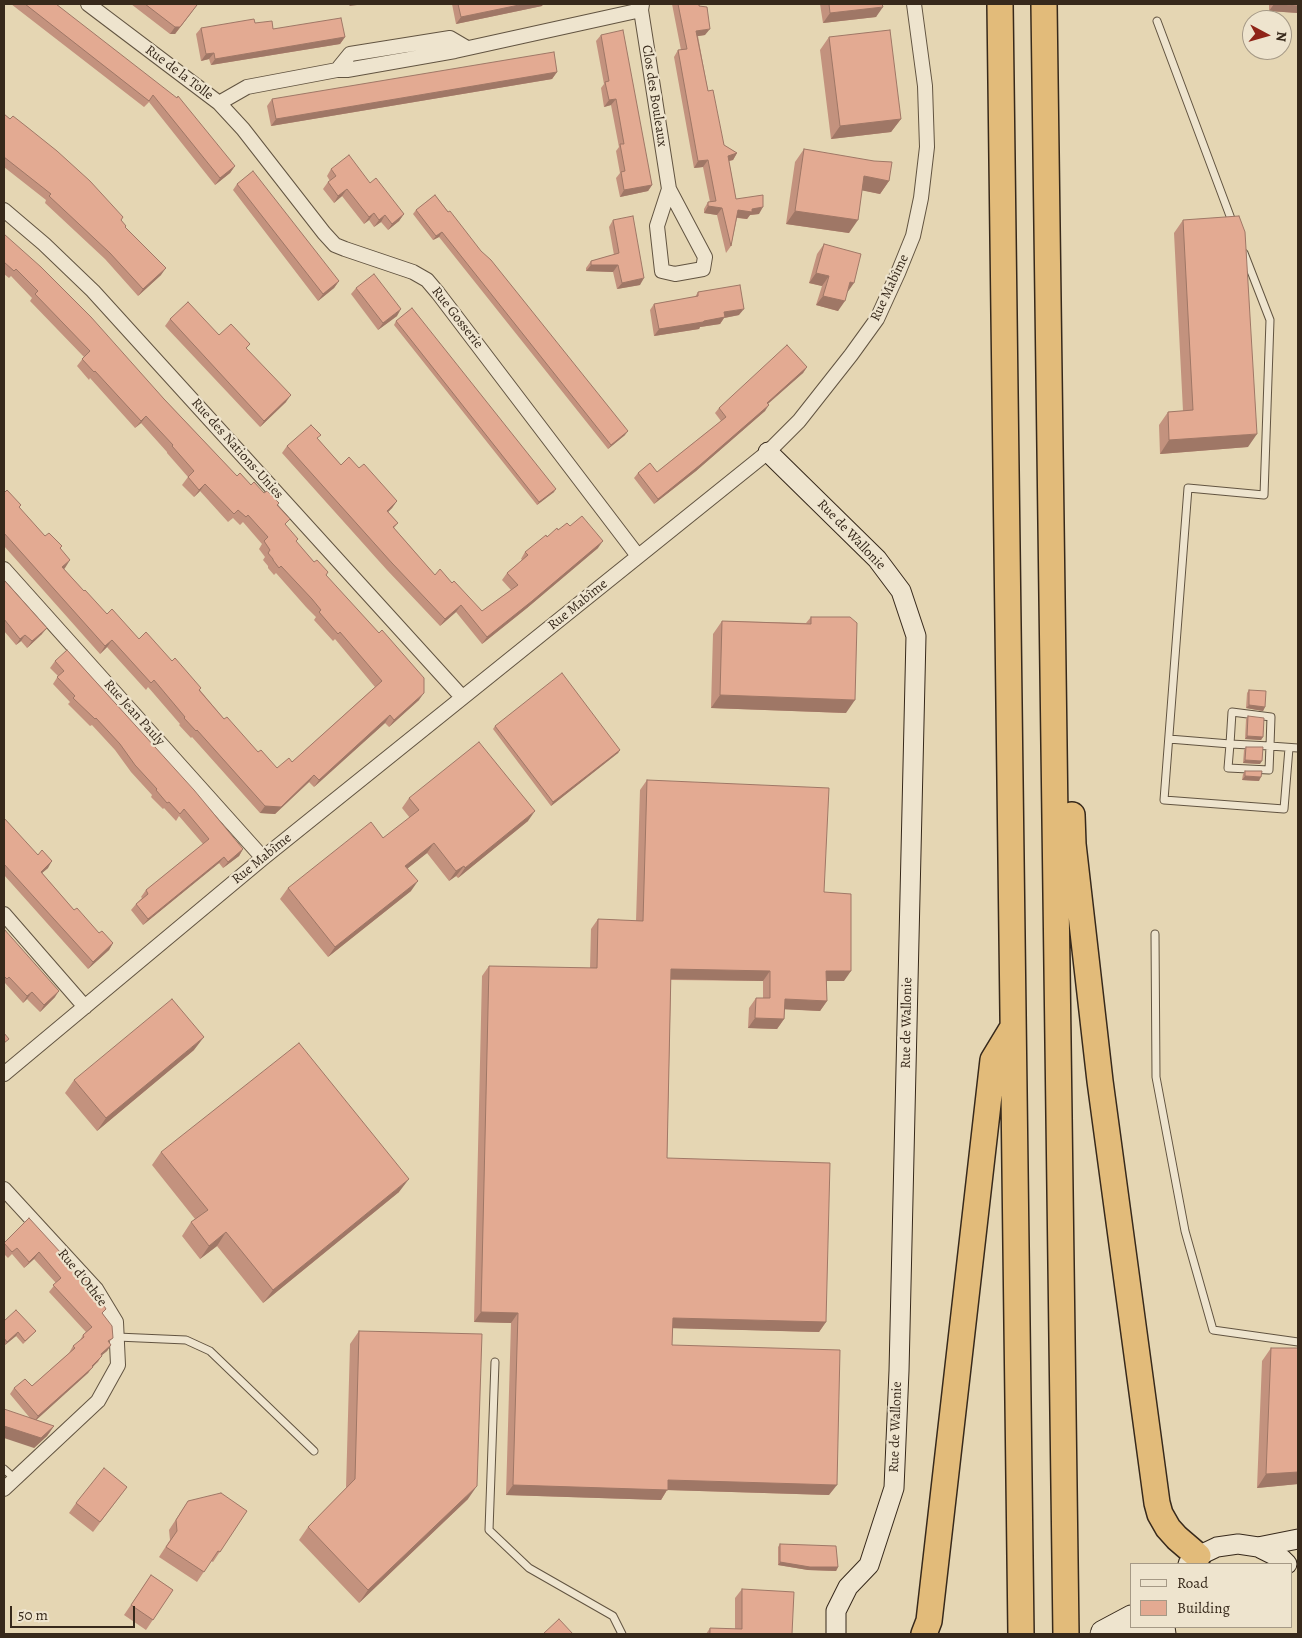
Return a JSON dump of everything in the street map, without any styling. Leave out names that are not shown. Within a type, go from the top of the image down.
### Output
[{"type":"highway","points":[[1000,4],[1021,1634]]},
{"type":"highway","points":[[1044,4],[1066,1634]]},
{"type":"highway","points":[[1050,444],[1062,487],[1072,844],[1100,1081],[1157,1503],[1160,1514],[1168,1528],[1193,1560]]},
{"type":"highway","points":[[924,1634],[929,1621],[993,1060],[1013,1027]]},
{"type":"street","name":"Rue de la Tolle","points":[[88,4],[219,103],[247,87],[337,70],[347,70],[455,52],[641,7]]},
{"type":"street","name":"Rue Mabîme","points":[[4,1074],[263,858],[768,452],[798,421],[877,319],[913,236],[921,198],[927,148],[925,86],[914,4]]},
{"type":"street","name":"Clos des Bouleaux","points":[[641,7],[669,189],[705,257],[703,269],[675,274],[662,271],[657,226],[669,189]]},
{"type":"street","name":"Rue Gosserie","points":[[219,103],[243,129],[335,245],[413,272],[427,280],[638,556]]},
{"type":"street","name":"Rue des Nations-Unies","points":[[4,210],[94,291],[462,697]]},
{"type":"street","name":"Rue de Wallonie","points":[[768,452],[877,559],[901,591],[916,636],[899,1371],[894,1488],[869,1565],[848,1587],[836,1611],[836,1634]]},
{"type":"street","name":"Rue Jean Pauly","points":[[4,569],[263,858]]},
{"type":"street","points":[[4,914],[85,1007]]},
{"type":"street","name":"Rue d'Othée","points":[[4,1189],[96,1290],[116,1322],[118,1365],[98,1401],[4,1489]]},
{"type":"street","points":[[1258,1547],[1298,1538]]},
{"type":"street","points":[[1193,1560],[1217,1548],[1238,1544],[1258,1547],[1286,1563]]},
{"type":"street","points":[[1096,1634],[1130,1616]]},
{"type":"street","points":[[1100,1634],[1138,1631],[1150,1634]]},
{"type":"lane","points":[[1156,21],[1235,228]]},
{"type":"lane","points":[[1242,247],[1270,320],[1264,494],[1188,488],[1164,800],[1284,809],[1289,748]]},
{"type":"lane","points":[[1232,712],[1272,717],[1270,746],[1269,770],[1228,768],[1232,712]]},
{"type":"lane","points":[[1169,739],[1298,748]]},
{"type":"lane","points":[[1155,934],[1156,1077],[1185,1231],[1213,1330],[1298,1342]]},
{"type":"lane","points":[[117,1337],[186,1340],[210,1351],[314,1451]]},
{"type":"lane","points":[[495,1362],[489,1530],[529,1568],[613,1616],[622,1634]]},
{"type":"lane","points":[[4,1469],[15,1479]]},
{"type":"building","points":[[25,4],[56,4],[177,98],[178,96],[235,166],[220,178],[153,95],[149,101]]},
{"type":"building","points":[[145,4],[197,5],[180,27],[175,27]]},
{"type":"building","points":[[458,4],[524,4],[461,17]]},
{"type":"building","points":[[678,4],[699,4],[699,6],[707,7],[710,29],[696,31],[708,91],[713,90],[724,145],[737,153],[728,156],[736,199],[763,195],[763,207],[752,209],[752,212],[738,210],[731,246],[722,208],[708,206],[708,202],[716,201],[708,160],[698,161],[678,50],[687,49]]},
{"type":"building","points":[[829,4],[882,4],[883,7],[830,13]]},
{"type":"building","points":[[1274,4],[1298,4],[1298,6]]},
{"type":"building","points":[[341,18],[345,37],[215,59],[214,53],[206,54],[201,28],[254,19],[255,23],[272,21],[273,29]]},
{"type":"building","points":[[623,30],[652,185],[624,190],[621,172],[625,171],[620,144],[624,144],[616,99],[609,100],[605,82],[609,81],[601,35]]},
{"type":"building","points":[[890,30],[901,119],[840,126],[829,37]]},
{"type":"building","points":[[554,52],[557,72],[276,119],[272,99]]},
{"type":"building","points":[[4,114],[10,119],[13,116],[57,151],[90,181],[123,217],[121,220],[125,227],[166,268],[143,289],[110,253],[49,196],[51,194],[4,157]]},
{"type":"building","points":[[804,149],[874,161],[892,162],[889,181],[864,176],[858,220],[795,211]]},
{"type":"building","points":[[349,155],[370,183],[376,178],[404,214],[392,224],[385,215],[379,220],[374,213],[369,217],[347,189],[338,196],[328,182],[336,176],[331,169]]},
{"type":"building","points":[[253,171],[339,281],[323,294],[237,184]]},
{"type":"building","points":[[435,195],[481,251],[491,260],[628,431],[611,445],[442,232],[436,236],[416,210]]},
{"type":"building","points":[[633,216],[644,278],[622,283],[618,265],[591,265],[591,261],[619,253],[613,220]]},
{"type":"building","points":[[1239,216],[1245,232],[1257,434],[1169,440],[1168,412],[1193,410],[1183,220]]},
{"type":"building","points":[[4,234],[41,267],[91,317],[164,399],[237,476],[240,473],[251,485],[254,482],[264,493],[267,491],[279,503],[277,505],[290,519],[285,524],[298,539],[296,541],[314,562],[317,560],[328,572],[326,575],[379,633],[382,630],[424,678],[424,693],[394,720],[390,715],[319,780],[314,775],[281,807],[265,806],[184,718],[154,680],[151,683],[112,640],[105,646],[4,533],[4,493],[7,490],[21,505],[19,507],[45,536],[49,533],[62,546],[60,548],[70,560],[62,567],[84,591],[107,614],[112,609],[139,639],[146,632],[172,661],[175,658],[224,719],[227,717],[258,752],[261,750],[277,768],[289,758],[292,762],[382,681],[340,632],[338,634],[319,612],[321,610],[312,599],[281,566],[279,568],[268,553],[270,550],[264,541],[268,537],[248,515],[246,517],[238,510],[234,514],[205,484],[199,490],[188,477],[194,471],[173,445],[146,416],[141,421],[82,359],[90,351],[35,294],[38,291],[16,269],[14,271],[4,262]]},
{"type":"building","points":[[824,244],[861,254],[854,283],[850,282],[845,301],[823,296],[829,276],[816,273]]},
{"type":"building","points":[[374,274],[401,309],[383,323],[356,288]]},
{"type":"building","points":[[740,285],[744,309],[724,312],[725,317],[659,329],[654,304],[698,296],[698,292]]},
{"type":"building","points":[[188,302],[219,335],[231,324],[250,344],[246,348],[291,395],[264,421],[170,319]]},
{"type":"building","points":[[412,308],[556,489],[539,502],[396,321]]},
{"type":"building","points":[[787,345],[807,367],[767,403],[769,405],[658,499],[638,473],[650,463],[657,472],[726,417],[719,408]]},
{"type":"building","points":[[311,425],[321,435],[317,438],[341,465],[349,457],[359,468],[364,464],[397,501],[387,511],[398,523],[393,527],[435,575],[440,569],[482,611],[518,585],[507,573],[528,555],[525,552],[557,528],[558,530],[567,523],[570,526],[582,516],[603,541],[487,637],[461,605],[445,619],[287,446]]},
{"type":"building","points":[[4,580],[47,628],[32,641],[25,635],[20,639],[4,619]]},
{"type":"building","points":[[811,617],[850,617],[857,623],[855,700],[720,695],[722,621],[811,624]]},
{"type":"building","points":[[67,650],[194,790],[243,849],[228,862],[224,857],[148,919],[136,904],[148,894],[146,890],[209,839],[184,809],[180,814],[169,802],[167,803],[120,744],[96,718],[73,698],[75,696],[57,677],[64,671],[55,661]]},
{"type":"building","points":[[562,673],[620,750],[553,802],[495,726]]},
{"type":"building","points":[[1249,690],[1266,691],[1265,707],[1249,705]]},
{"type":"building","points":[[1248,716],[1264,718],[1263,737],[1247,736]]},
{"type":"building","points":[[479,742],[535,811],[465,868],[464,866],[456,871],[434,843],[405,866],[418,881],[335,947],[288,888],[371,822],[383,838],[419,810],[409,798]]},
{"type":"building","points":[[1246,747],[1263,747],[1262,761],[1245,760]]},
{"type":"building","points":[[1245,771],[1262,771],[1261,777],[1245,776]]},
{"type":"building","points":[[647,780],[829,788],[824,892],[851,894],[851,971],[826,971],[827,1001],[785,999],[784,1019],[755,1018],[756,998],[770,998],[770,971],[671,969],[667,1158],[830,1163],[826,1322],[673,1318],[672,1345],[840,1350],[837,1485],[668,1480],[668,1490],[513,1485],[518,1313],[481,1312],[489,966],[597,968],[598,919],[643,921]]},
{"type":"building","points":[[4,818],[38,855],[42,850],[52,861],[41,872],[74,910],[77,908],[99,933],[102,931],[113,943],[93,962],[4,864]]},
{"type":"building","points":[[4,929],[59,991],[44,1005],[32,992],[27,996],[9,977],[7,979],[4,976]]},
{"type":"building","points":[[172,999],[204,1037],[106,1118],[74,1080]]},
{"type":"building","points":[[4,1033],[9,1039],[4,1043]]},
{"type":"building","points":[[299,1043],[409,1179],[273,1290],[226,1232],[209,1246],[191,1222],[208,1210],[161,1152]]},
{"type":"building","points":[[29,1218],[93,1288],[106,1309],[102,1313],[112,1326],[113,1338],[108,1341],[111,1345],[101,1354],[102,1356],[93,1367],[38,1416],[14,1388],[25,1379],[32,1386],[75,1348],[73,1346],[92,1327],[53,1285],[61,1278],[39,1252],[29,1262],[17,1248],[12,1252],[4,1243]]},
{"type":"building","points":[[16,1310],[36,1331],[25,1341],[18,1332],[7,1342],[4,1338],[4,1321]]},
{"type":"building","points":[[359,1331],[482,1334],[477,1486],[368,1590],[308,1527],[355,1479]]},
{"type":"building","points":[[1271,1348],[1298,1348],[1298,1472],[1266,1474]]},
{"type":"building","points":[[4,1409],[54,1426],[41,1438],[4,1426]]},
{"type":"building","points":[[104,1468],[127,1487],[100,1522],[76,1503]]},
{"type":"building","points":[[221,1493],[247,1511],[220,1552],[218,1551],[204,1572],[166,1547],[177,1531],[176,1520],[188,1501]]},
{"type":"building","points":[[780,1544],[836,1546],[838,1567],[810,1567],[780,1562]]},
{"type":"building","points":[[151,1575],[173,1590],[153,1620],[131,1605]]},
{"type":"building","points":[[742,1589],[794,1592],[792,1634],[710,1634],[710,1628],[742,1629]]},
{"type":"building","points":[[559,1619],[573,1634],[543,1634]]}]
